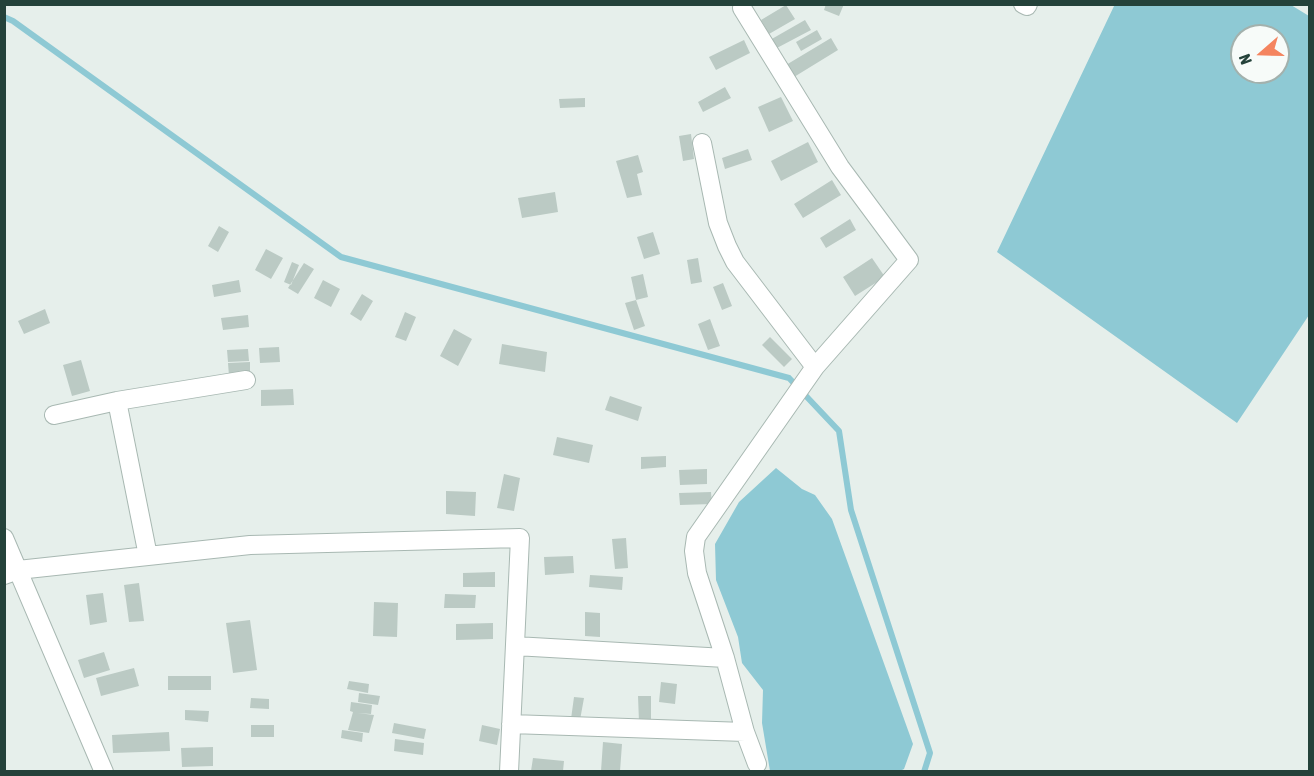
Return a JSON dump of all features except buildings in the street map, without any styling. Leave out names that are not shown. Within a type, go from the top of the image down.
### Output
[{"type":"street","points":[[742,8],[834,158],[909,260],[815,367],[696,537],[694,551],[697,573],[725,658],[745,732],[757,764]]},
{"type":"street","points":[[702,143],[718,223],[735,262],[815,367]]},
{"type":"street","points":[[54,416],[117,401],[246,381]]},
{"type":"street","points":[[117,401],[148,556]]},
{"type":"street","points":[[4,538],[11,572],[104,771]]},
{"type":"street","points":[[11,572],[250,545],[520,538],[509,771]]},
{"type":"street","points":[[514,646],[725,658]]},
{"type":"street","points":[[511,724],[745,732]]},
{"type":"water","points":[[1115,4],[1291,5],[1309,16],[1309,315],[1237,423],[997,252]]},
{"type":"water","points":[[776,468],[802,489],[815,495],[832,519],[913,744],[904,769],[900,771],[770,771],[762,723],[763,690],[742,663],[738,637],[716,580],[715,544],[739,502]]},
{"type":"waterway","points":[[4,17],[13,21],[341,257],[789,378],[839,431],[851,510],[930,753],[924,772]]}]
